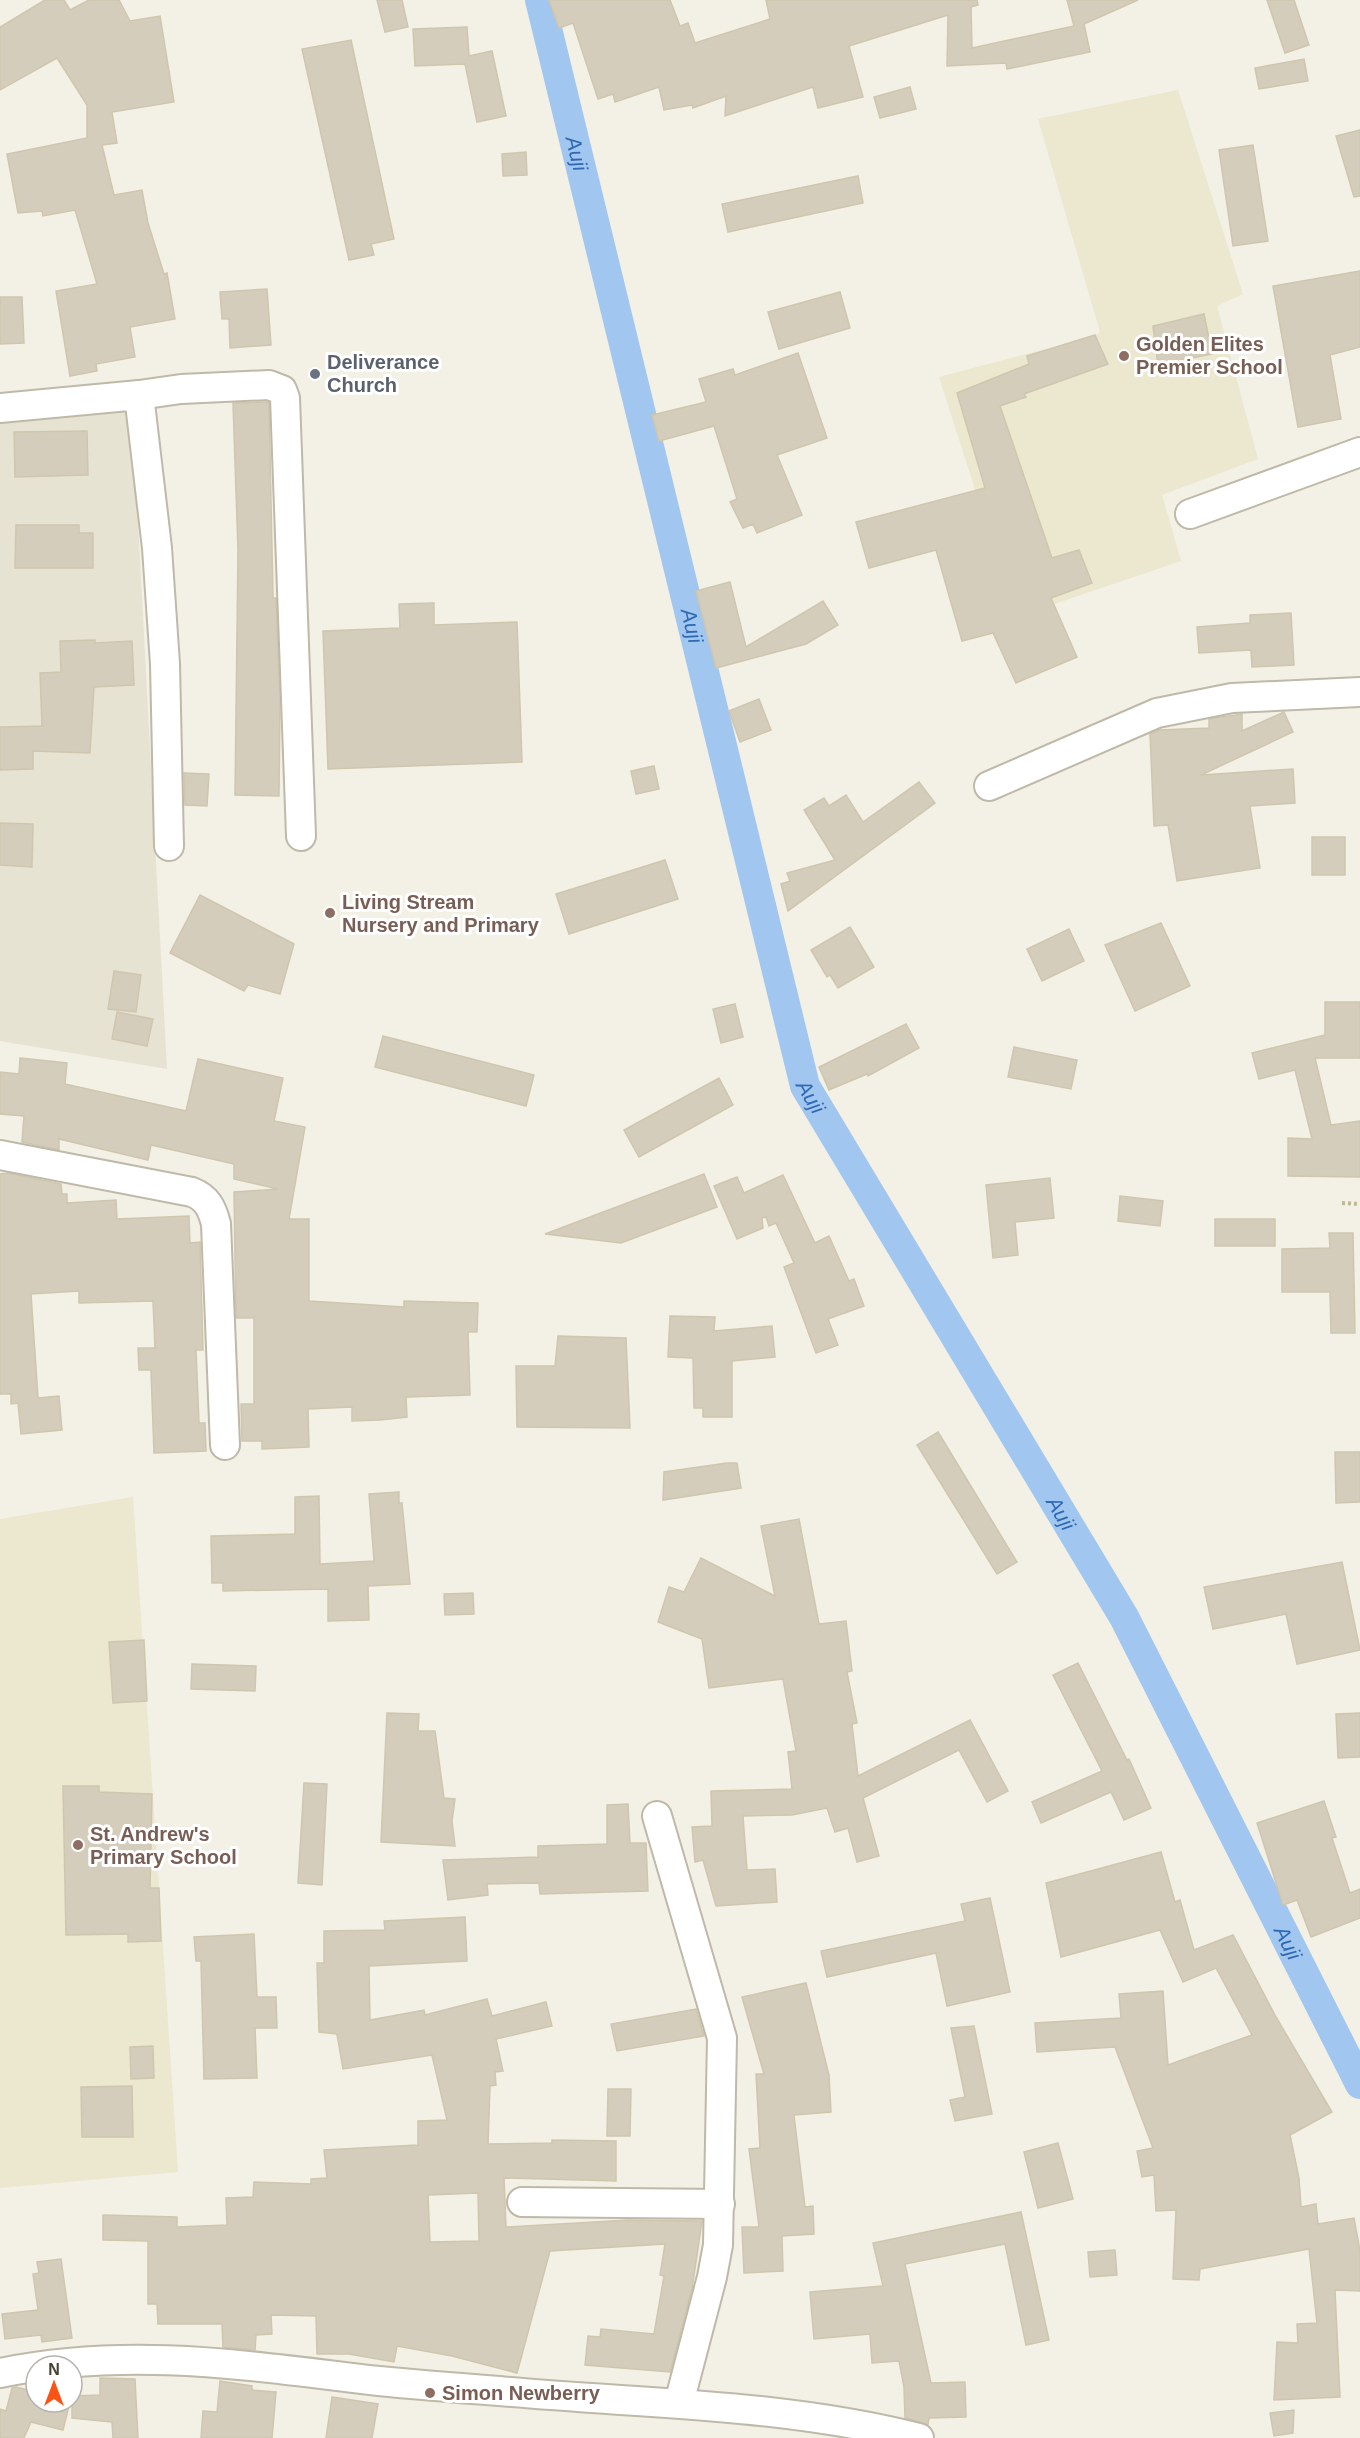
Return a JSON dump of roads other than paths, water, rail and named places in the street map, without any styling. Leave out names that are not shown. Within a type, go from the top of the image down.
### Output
[{"type":"street","points":[[0,408],[182,389],[269,386],[282,390],[285,398],[301,836]]},
{"type":"street","points":[[139,395],[157,548],[165,653],[169,846]]},
{"type":"street","points":[[1190,514],[1360,452]]},
{"type":"street","points":[[989,786],[1157,713],[1232,698],[1360,692]]},
{"type":"street","points":[[0,1155],[192,1192],[207,1201],[213,1210],[216,1224],[225,1444]]},
{"type":"street","points":[[657,1816],[722,2038],[718,2245],[712,2277],[679,2403]]},
{"type":"street","points":[[522,2202],[720,2205]]},
{"type":"street","points":[[0,2373],[78,2360],[146,2359],[237,2363],[381,2381],[781,2411],[919,2438]]},
{"type":"waterway","name":"Auji","points":[[540,0],[805,1086],[1124,1617],[1360,2084]]},
{"type":"place","name":"Golden Elites Premier School","points":[[1124,356]]},
{"type":"place","name":"Deliverance Church","points":[[315,374]]},
{"type":"place","name":"Living Stream Nursery and Primary","points":[[330,913]]},
{"type":"place","name":"St. Andrew's Primary School","points":[[78,1845]]},
{"type":"place","name":"Simon Newberry","points":[[430,2393]]}]
